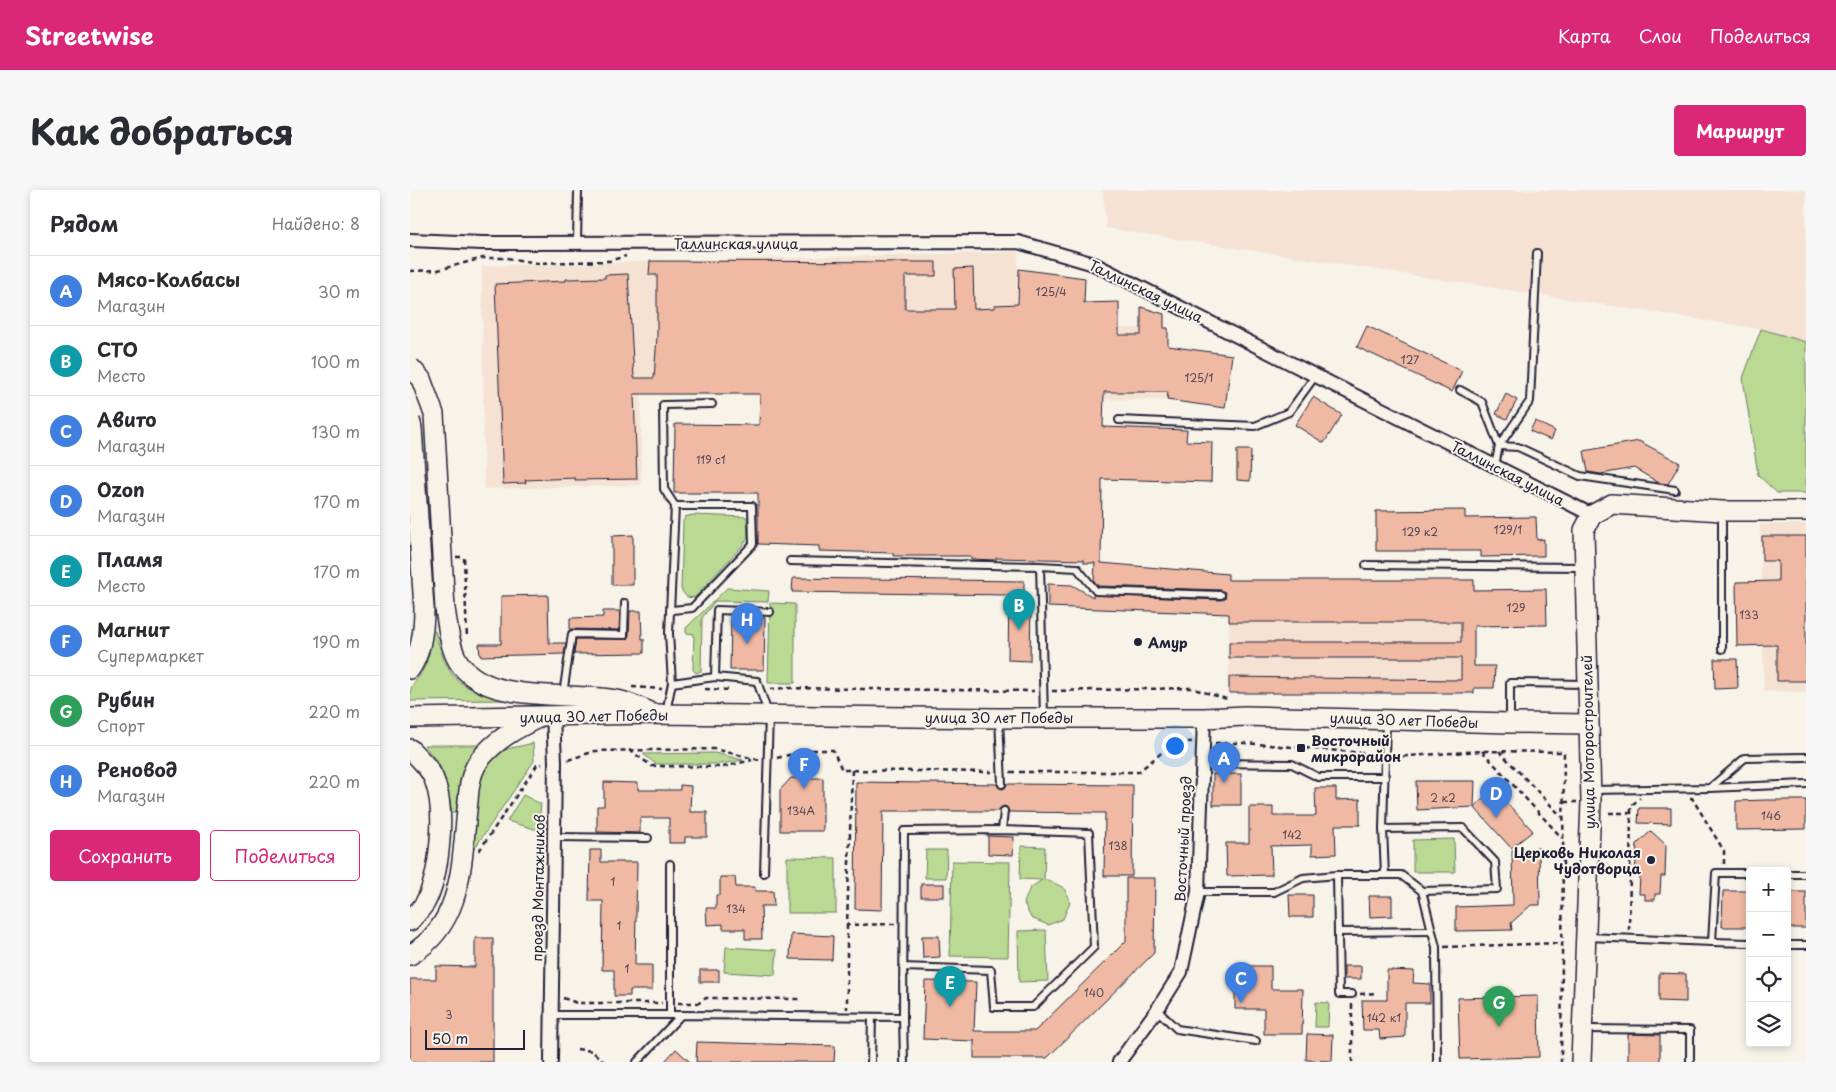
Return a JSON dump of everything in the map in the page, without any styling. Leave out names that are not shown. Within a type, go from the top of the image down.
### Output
[{"type":"street","name":"Таллинская улица","points":[[410,240],[482,243],[1018,242],[1094,264],[1592,515]]},
{"type":"street","points":[[410,367],[420,379],[434,414],[445,609],[453,650],[458,661],[466,670],[484,683],[517,693],[563,695],[621,701],[661,714]]},
{"type":"street","points":[[410,420],[424,608],[424,627],[416,661],[410,670]]},
{"type":"street","points":[[1592,515],[1612,504],[1722,511],[1806,511]]},
{"type":"street","name":"улица Моторостроителей","points":[[1581,1062],[1584,1029],[1591,790],[1584,530],[1592,515]]},
{"type":"street","name":"улица 30 лет Победы","points":[[410,718],[661,714],[999,718],[1204,718],[1254,716],[1588,724]]},
{"type":"street","points":[[410,955],[436,933],[451,909],[462,870],[470,778],[480,759],[505,735],[547,716]]},
{"type":"street","name":"проезд Монтажников","points":[[547,716],[555,762],[551,1062]]},
{"type":"street","name":"Восточный проезд","points":[[1119,1062],[1157,1010],[1181,972],[1198,892],[1204,718]]},
{"type":"street","points":[[410,749],[423,762],[435,781],[440,804],[440,845],[434,880],[424,903],[410,921]]},
{"type":"lane","points":[[577,243],[578,190]]},
{"type":"lane","points":[[1495,466],[1499,446],[1530,401],[1537,253]]},
{"type":"lane","points":[[1119,420],[1255,426],[1289,412],[1316,375]]},
{"type":"lane","points":[[1460,390],[1482,402],[1499,446]]},
{"type":"lane","points":[[661,714],[672,686],[669,633],[672,610],[675,506],[664,489],[663,405],[712,404]]},
{"type":"lane","points":[[1499,446],[1518,447],[1580,476],[1675,490]]},
{"type":"lane","points":[[672,610],[692,608],[753,544],[752,506],[675,506]]},
{"type":"lane","points":[[1722,511],[1722,649]]},
{"type":"lane","points":[[790,561],[1077,568],[1096,591],[1221,595]]},
{"type":"lane","points":[[1366,565],[1585,567]]},
{"type":"lane","points":[[1040,566],[1044,717]]},
{"type":"lane","points":[[563,695],[572,634],[624,635],[625,603]]},
{"type":"lane","points":[[715,676],[717,610],[770,612]]},
{"type":"lane","points":[[672,686],[715,676],[757,681],[769,716],[764,873]]},
{"type":"lane","points":[[1510,723],[1510,683],[1588,684]]},
{"type":"lane","points":[[999,718],[1002,784]]},
{"type":"lane","points":[[1384,874],[1383,829],[1386,720]]},
{"type":"lane","points":[[1710,788],[1744,758],[1806,757]]},
{"type":"lane","points":[[1202,763],[1292,764],[1318,777],[1385,778]]},
{"type":"lane","points":[[1591,790],[1806,784]]},
{"type":"lane","points":[[1002,830],[1004,811]]},
{"type":"lane","points":[[1198,892],[1274,892],[1303,878],[1384,874],[1401,875],[1422,891],[1497,889],[1495,862],[1463,828],[1383,829]]},
{"type":"lane","points":[[904,967],[991,970],[994,1007],[1033,1006],[1094,947],[1089,833],[1002,830],[904,831],[904,924],[904,967],[904,1062]]},
{"type":"lane","points":[[554,837],[648,838]]},
{"type":"lane","points":[[670,864],[670,1015]]},
{"type":"lane","points":[[1712,942],[1716,873],[1746,873]]},
{"type":"lane","points":[[1791,874],[1806,874]]},
{"type":"lane","points":[[1338,875],[1339,994],[1352,994]]},
{"type":"lane","points":[[1422,891],[1436,947],[1437,1062]]},
{"type":"lane","points":[[1338,932],[1431,931]]},
{"type":"lane","points":[[1586,937],[1746,943]]},
{"type":"lane","points":[[1791,945],[1806,945]]},
{"type":"lane","points":[[1157,1010],[1177,1029],[1256,1041]]},
{"type":"lane","points":[[552,1015],[904,1017]]},
{"type":"lane","points":[[637,1062],[681,1015]]},
{"type":"lane","points":[[871,1062],[872,1017]]},
{"type":"lane","points":[[1584,1029],[1690,1030],[1690,1062]]},
{"type":"path","points":[[410,271],[438,270],[483,258],[507,258],[537,263],[609,261],[633,254]]},
{"type":"path","points":[[455,557],[464,557],[468,644]]},
{"type":"path","points":[[623,686],[672,686]]},
{"type":"path","points":[[760,690],[786,688],[1043,691],[1191,688],[1236,702]]},
{"type":"path","points":[[697,689],[732,690]]},
{"type":"path","points":[[474,858],[537,765],[566,761],[595,751],[715,749],[753,759],[767,760],[808,750],[833,750],[842,770],[1002,772],[1138,772],[1176,741],[1245,743],[1364,753],[1386,758],[1482,751],[1564,752],[1561,1062]]},
{"type":"path","points":[[628,750],[652,766],[723,767],[753,759]]},
{"type":"path","points":[[1482,751],[1563,839]]},
{"type":"path","points":[[1499,751],[1563,817]]},
{"type":"path","points":[[847,1017],[846,925],[852,770]]},
{"type":"path","points":[[1629,940],[1631,806],[1641,798]]},
{"type":"path","points":[[1683,798],[1692,798],[1724,851],[1723,873]]},
{"type":"path","points":[[1610,813],[1631,813]]},
{"type":"path","points":[[846,925],[904,924]]},
{"type":"path","points":[[1436,947],[1562,943]]},
{"type":"path","points":[[1352,1062],[1352,994],[1378,993]]},
{"type":"path","points":[[577,1049],[592,1051],[604,1062]]},
{"type":"shaded area","points":[[1103,190],[1806,190],[1806,342],[1761,329],[1106,228]]},
{"type":"shaded area","points":[[1018,252],[1017,327],[1168,328],[1167,400],[641,394],[641,485],[484,489],[482,266]]},
{"type":"shaded area","points":[[1760,524],[1806,524],[1806,692],[1764,691]]},
{"type":"shaded area","points":[[1229,580],[1474,580],[1474,693],[1229,693]]},
{"type":"green space","points":[[1761,329],[1806,342],[1806,493],[1777,493],[1758,475],[1743,378]]},
{"type":"green space","points":[[692,515],[747,517],[748,538],[695,597],[690,598],[681,589],[683,522],[685,517]]},
{"type":"green space","points":[[727,588],[769,591],[768,602],[715,601],[702,618],[701,671],[696,673],[693,670],[694,634],[686,633],[686,628]]},
{"type":"green space","points":[[770,603],[795,604],[795,683],[768,683]]},
{"type":"green space","points":[[431,631],[435,631],[444,660],[456,679],[474,690],[504,700],[410,701],[412,686],[427,661]]},
{"type":"green space","points":[[533,743],[534,761],[470,855],[475,797],[484,770],[492,759],[502,751]]},
{"type":"green space","points":[[424,745],[480,745],[474,753],[463,777],[456,812],[452,812],[446,783],[439,764]]},
{"type":"green space","points":[[715,753],[743,760],[720,764],[656,764],[643,754]]},
{"type":"green space","points":[[523,795],[541,804],[538,830],[507,821]]},
{"type":"green space","points":[[1454,839],[1455,872],[1413,872],[1413,840]]},
{"type":"green space","points":[[1021,846],[1045,847],[1044,880],[1064,888],[1070,902],[1063,919],[1048,925],[1031,918],[1024,903],[1030,888],[1042,880],[1020,879]]},
{"type":"green space","points":[[926,850],[947,850],[946,878],[925,878]]},
{"type":"green space","points":[[787,857],[836,858],[836,913],[787,913]]},
{"type":"green space","points":[[952,861],[1010,862],[1008,957],[950,956]]},
{"type":"green space","points":[[1046,930],[1048,981],[1019,982],[1018,931]]},
{"type":"green space","points":[[726,947],[777,950],[775,975],[724,972]]},
{"type":"green space","points":[[1316,1002],[1329,1003],[1328,1027],[1315,1027]]},
{"type":"building","points":[[650,261],[936,262],[936,276],[905,276],[905,309],[955,309],[954,269],[973,268],[974,309],[995,308],[995,305],[1018,304],[1019,269],[1085,278],[1084,303],[1119,302],[1119,335],[1141,335],[1141,307],[1164,314],[1164,328],[1168,328],[1168,346],[1232,355],[1225,408],[1167,400],[1168,392],[1104,392],[1103,427],[1187,430],[1186,441],[1212,442],[1211,482],[1102,479],[1101,563],[1228,574],[1228,580],[1474,580],[1474,590],[1546,589],[1547,625],[1474,626],[1474,666],[1495,666],[1494,688],[1474,688],[1474,693],[1229,693],[1229,677],[1461,680],[1461,658],[1229,658],[1229,642],[1461,642],[1461,622],[1229,622],[1229,614],[1048,607],[1048,584],[1072,585],[1093,597],[1093,595],[1221,600],[1226,595],[1221,590],[1098,586],[1094,581],[1095,563],[1084,563],[1084,560],[996,558],[996,560],[971,559],[971,556],[893,556],[893,553],[819,551],[819,546],[758,544],[758,493],[674,493],[675,424],[759,425],[760,394],[634,394],[637,479],[575,480],[575,478],[525,480],[526,483],[503,484],[495,284],[566,281],[566,279],[605,278],[605,275],[628,274],[634,378],[654,378],[657,336],[657,275],[649,275]]},
{"type":"building","points":[[1367,326],[1462,371],[1452,392],[1357,347]]},
{"type":"building","points":[[1506,394],[1517,400],[1507,419],[1496,414]]},
{"type":"building","points":[[1313,397],[1342,415],[1324,443],[1295,425]]},
{"type":"building","points":[[1535,421],[1555,431],[1551,440],[1530,431]]},
{"type":"building","points":[[1639,441],[1680,463],[1668,484],[1659,483],[1634,468],[1601,474],[1588,472],[1584,451]]},
{"type":"building","points":[[1237,450],[1251,450],[1250,481],[1237,480]]},
{"type":"building","points":[[1465,510],[1465,518],[1536,517],[1537,540],[1544,539],[1544,556],[1481,557],[1481,551],[1376,551],[1376,511]]},
{"type":"building","points":[[633,535],[633,585],[612,585],[612,536]]},
{"type":"building","points":[[1762,536],[1806,536],[1806,681],[1777,681],[1777,645],[1737,646],[1736,582],[1778,581],[1778,561],[1762,561]]},
{"type":"building","points":[[793,578],[1024,581],[1024,600],[1031,600],[1030,661],[1008,660],[1009,595],[792,592]]},
{"type":"building","points":[[548,595],[549,643],[566,643],[564,654],[480,656],[479,644],[501,644],[501,596]]},
{"type":"building","points":[[603,611],[620,611],[619,630],[570,629],[570,618],[603,617]]},
{"type":"building","points":[[630,611],[641,611],[644,653],[574,654],[576,639],[627,639],[629,635]]},
{"type":"building","points":[[731,618],[765,618],[764,670],[730,670]]},
{"type":"building","points":[[1714,659],[1737,659],[1738,688],[1715,689]]},
{"type":"building","points":[[1213,774],[1241,774],[1241,805],[1213,805]]},
{"type":"building","points":[[791,778],[823,778],[823,831],[780,831],[780,790]]},
{"type":"building","points":[[1416,781],[1475,781],[1474,807],[1417,810]]},
{"type":"building","points":[[604,782],[638,783],[638,790],[680,790],[680,785],[691,786],[690,812],[707,812],[707,837],[685,837],[685,843],[669,843],[669,818],[640,818],[640,833],[597,832],[597,806],[604,806]]},
{"type":"building","points":[[856,782],[997,784],[1002,789],[1007,784],[1133,785],[1132,876],[1104,876],[1105,813],[1009,812],[1007,807],[1004,806],[999,811],[883,811],[882,910],[855,909]]},
{"type":"building","points":[[1315,788],[1336,788],[1336,800],[1360,799],[1360,825],[1335,825],[1336,854],[1312,855],[1312,845],[1271,846],[1272,875],[1227,876],[1226,843],[1249,843],[1249,807],[1273,807],[1273,816],[1316,816]]},
{"type":"building","points":[[1494,789],[1533,831],[1511,848],[1474,807]]},
{"type":"building","points":[[1806,800],[1806,829],[1736,830],[1736,801]]},
{"type":"building","points":[[1639,808],[1671,808],[1671,824],[1638,823]]},
{"type":"building","name":"Церковь Николая Чудотворца","points":[[1651,831],[1666,845],[1665,876],[1661,876],[1660,894],[1655,894],[1655,900],[1645,900],[1645,894],[1639,894],[1640,876],[1635,875],[1637,844]]},
{"type":"building","points":[[988,836],[1014,837],[1013,855],[988,854]]},
{"type":"building","points":[[1539,848],[1540,905],[1531,905],[1511,923],[1512,930],[1456,931],[1456,907],[1513,905],[1512,850]]},
{"type":"building","points":[[590,850],[601,850],[601,862],[637,862],[635,965],[652,965],[652,990],[630,990],[630,996],[614,996],[614,970],[602,970],[603,901],[589,901]]},
{"type":"building","points":[[720,877],[735,877],[736,887],[755,887],[755,891],[773,891],[774,906],[761,906],[762,939],[745,939],[745,929],[723,929],[723,924],[707,925],[706,908],[716,908],[716,895],[720,895]]},
{"type":"building","points":[[1126,878],[1155,878],[1154,953],[1047,1058],[974,1058],[974,1041],[923,1039],[925,981],[976,982],[974,1031],[1035,1031],[1126,941]]},
{"type":"building","points":[[921,884],[944,884],[944,897],[921,897]]},
{"type":"building","points":[[1723,891],[1746,891],[1746,927],[1722,927]]},
{"type":"building","points":[[1791,892],[1806,892],[1806,928],[1791,928]]},
{"type":"building","points":[[1289,895],[1313,895],[1313,917],[1290,917]]},
{"type":"building","points":[[1369,896],[1392,896],[1392,916],[1370,917]]},
{"type":"building","points":[[791,934],[833,936],[832,960],[790,959]]},
{"type":"building","points":[[922,936],[939,936],[940,957],[923,958]]},
{"type":"building","points":[[475,938],[493,938],[493,1062],[410,1062],[410,979],[436,979],[436,966],[475,967]]},
{"type":"building","points":[[1245,966],[1271,966],[1271,989],[1303,989],[1302,1034],[1264,1034],[1264,1009],[1235,1009],[1235,982],[1245,982]]},
{"type":"building","points":[[1344,966],[1361,966],[1361,979],[1344,979]]},
{"type":"building","points":[[700,970],[719,970],[719,982],[700,982]]},
{"type":"building","points":[[1387,970],[1414,971],[1413,983],[1430,984],[1430,1003],[1405,1003],[1405,1037],[1380,1039],[1379,1030],[1363,1030],[1362,1000],[1387,1000]]},
{"type":"building","points":[[1659,973],[1686,974],[1686,1002],[1659,1001]]},
{"type":"building","points":[[1538,996],[1539,1057],[1460,1059],[1458,998]]},
{"type":"building","points":[[1307,1034],[1333,1035],[1332,1061],[1306,1060]]},
{"type":"building","points":[[1628,1034],[1660,1035],[1660,1062],[1628,1062]]},
{"type":"building","points":[[697,1042],[835,1046],[834,1062],[696,1062]]},
{"type":"building","points":[[676,1049],[690,1062],[664,1062]]},
{"type":"place","name":"СТО","points":[[1019,630]]},
{"type":"place","name":"Амур","points":[[1138,642]]},
{"type":"place","name":"Реновод","points":[[747,644]]},
{"type":"place","name":"Восточный микрорайон","points":[[1301,748]]},
{"type":"place","name":"Мясо-Колбасы","points":[[1224,783]]},
{"type":"place","name":"Магнит","points":[[804,789]]},
{"type":"place","name":"Ozon","points":[[1496,818]]},
{"type":"place","name":"Церковь Николая Чудотворца","points":[[1651,860]]},
{"type":"place","name":"Авито","points":[[1241,1003]]},
{"type":"place","name":"Пламя","points":[[950,1007]]},
{"type":"place","name":"Рубин","points":[[1499,1027]]}]
